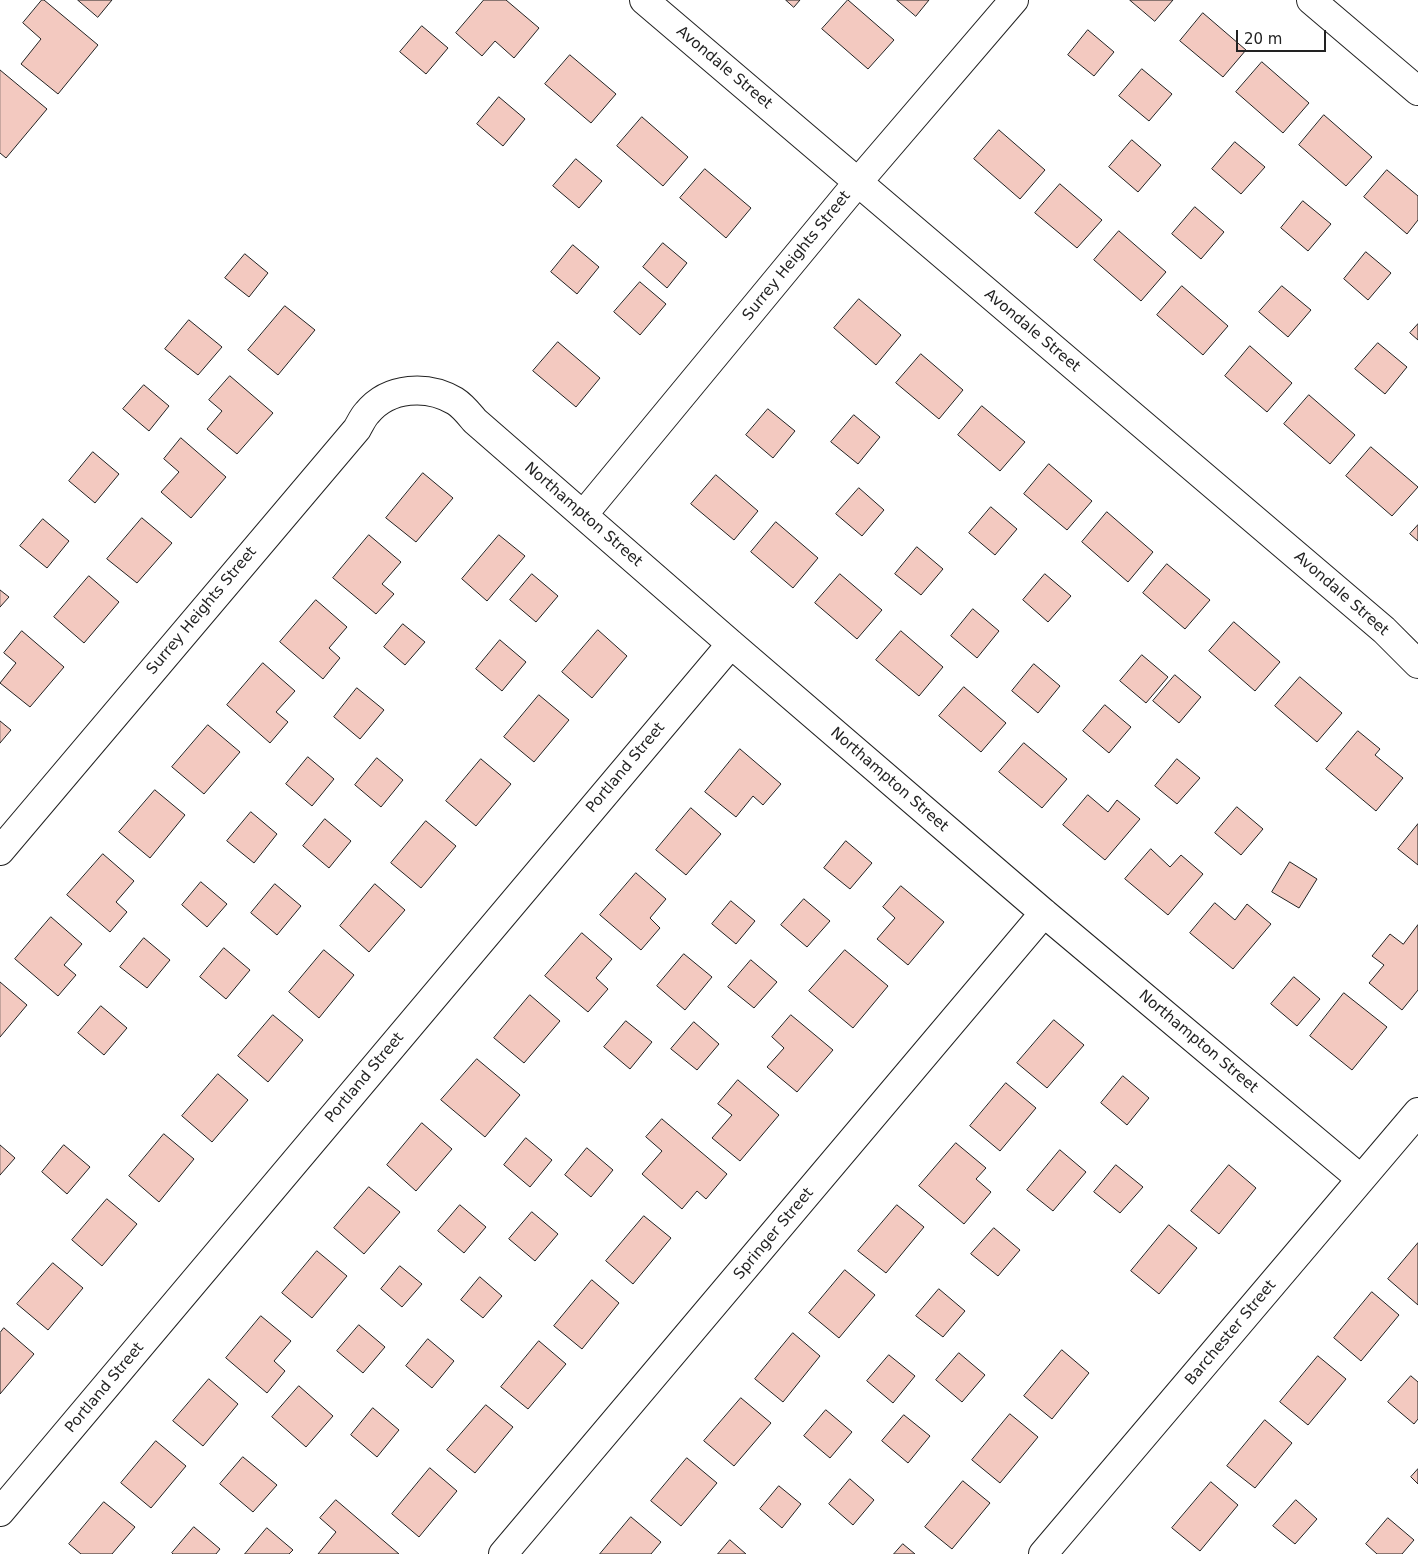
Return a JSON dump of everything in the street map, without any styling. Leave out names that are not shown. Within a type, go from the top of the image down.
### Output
[{"type":"street","name":"Avondale Street","points":[[644,0],[1384,630],[1418,664]]},
{"type":"street","name":"Surrey Heights Street","points":[[583,515],[858,182],[1014,0]]},
{"type":"street","points":[[1311,0],[1418,92]]},
{"type":"street","name":"Surrey Heights Street","points":[[0,851],[350,436],[368,412],[378,402],[391,395],[416,390]]},
{"type":"street","name":"Northampton Street","points":[[416,390],[435,392],[457,402],[474,421],[731,644],[1044,913],[1361,1179]]},
{"type":"street","name":"Portland Street","points":[[0,1512],[731,644]]},
{"type":"street","name":"Springer Street","points":[[503,1554],[1044,913]]},
{"type":"street","name":"Barchester Street","points":[[1043,1554],[1418,1112]]},
{"type":"building","points":[[42,0],[98,45],[58,94],[21,64],[41,39],[23,23]]},
{"type":"building","points":[[78,0],[112,0],[98,17]]},
{"type":"building","points":[[484,0],[506,0],[539,28],[514,58],[495,41],[482,56],[456,33]]},
{"type":"building","points":[[786,0],[800,0],[794,7]]},
{"type":"building","points":[[848,0],[894,40],[868,69],[822,29]]},
{"type":"building","points":[[897,0],[929,0],[916,16]]},
{"type":"building","points":[[1130,0],[1173,0],[1155,21]]},
{"type":"building","points":[[1203,13],[1246,50],[1223,77],[1180,41]]},
{"type":"building","points":[[422,26],[448,48],[426,74],[400,52]]},
{"type":"building","points":[[1088,30],[1114,52],[1094,76],[1068,55]]},
{"type":"building","points":[[570,55],[616,94],[591,123],[545,84]]},
{"type":"building","points":[[1262,62],[1309,103],[1283,133],[1236,92]]},
{"type":"building","points":[[1142,69],[1172,94],[1149,121],[1119,96]]},
{"type":"building","points":[[0,70],[47,109],[6,158],[0,153]]},
{"type":"building","points":[[499,97],[525,119],[503,146],[477,124]]},
{"type":"building","points":[[1324,115],[1372,157],[1346,186],[1299,145]]},
{"type":"building","points":[[642,117],[688,157],[663,186],[617,146]]},
{"type":"building","points":[[999,130],[1045,170],[1020,199],[974,159]]},
{"type":"building","points":[[1132,140],[1161,165],[1138,192],[1109,167]]},
{"type":"building","points":[[1235,142],[1265,167],[1241,194],[1212,169]]},
{"type":"building","points":[[576,159],[602,181],[579,208],[553,186]]},
{"type":"building","points":[[705,169],[751,208],[726,238],[680,198]]},
{"type":"building","points":[[1387,170],[1418,196],[1418,220],[1407,234],[1364,197]]},
{"type":"building","points":[[1060,184],[1102,220],[1077,248],[1035,213]]},
{"type":"building","points":[[1303,201],[1331,224],[1308,251],[1281,228]]},
{"type":"building","points":[[1195,207],[1224,232],[1201,259],[1172,234]]},
{"type":"building","points":[[1119,231],[1166,272],[1141,301],[1094,260]]},
{"type":"building","points":[[663,243],[687,263],[667,288],[643,267]]},
{"type":"building","points":[[573,245],[599,267],[577,294],[551,272]]},
{"type":"building","points":[[1366,252],[1391,273],[1368,300],[1344,279]]},
{"type":"building","points":[[245,254],[268,273],[249,297],[225,278]]},
{"type":"building","points":[[640,282],[666,304],[640,335],[614,312]]},
{"type":"building","points":[[1182,286],[1228,326],[1203,355],[1157,315]]},
{"type":"building","points":[[1282,286],[1311,310],[1288,337],[1259,312]]},
{"type":"building","points":[[859,299],[901,335],[876,365],[834,328]]},
{"type":"building","points":[[285,306],[315,330],[278,375],[248,350]]},
{"type":"building","points":[[189,320],[222,347],[198,375],[165,349]]},
{"type":"building","points":[[1418,324],[1418,340],[1410,333]]},
{"type":"building","points":[[558,342],[600,378],[576,407],[533,371]]},
{"type":"building","points":[[1378,343],[1407,367],[1385,394],[1355,369]]},
{"type":"building","points":[[1250,346],[1292,383],[1267,412],[1225,376]]},
{"type":"building","points":[[921,354],[963,390],[939,419],[896,383]]},
{"type":"building","points":[[230,376],[273,413],[237,454],[207,429],[222,411],[209,400]]},
{"type":"building","points":[[144,385],[169,406],[149,431],[123,409]]},
{"type":"building","points":[[1309,395],[1355,435],[1330,464],[1284,424]]},
{"type":"building","points":[[982,406],[1025,442],[1000,471],[958,435]]},
{"type":"building","points":[[768,409],[795,431],[773,458],[746,435]]},
{"type":"building","points":[[854,415],[880,437],[858,464],[831,442]]},
{"type":"building","points":[[181,438],[226,477],[191,518],[161,492],[179,472],[164,459]]},
{"type":"building","points":[[1371,447],[1418,487],[1392,516],[1346,476]]},
{"type":"building","points":[[93,452],[119,474],[95,503],[69,481]]},
{"type":"building","points":[[1049,464],[1092,501],[1067,530],[1024,494]]},
{"type":"building","points":[[423,473],[453,498],[416,542],[386,518]]},
{"type":"building","points":[[716,475],[758,511],[734,540],[691,504]]},
{"type":"building","points":[[859,488],[884,510],[862,536],[836,514]]},
{"type":"building","points":[[991,507],[1017,529],[995,555],[969,533]]},
{"type":"building","points":[[1107,512],[1153,552],[1128,582],[1082,542]]},
{"type":"building","points":[[142,518],[172,543],[137,583],[107,559]]},
{"type":"building","points":[[43,519],[69,541],[47,568],[20,546]]},
{"type":"building","points":[[776,522],[818,558],[793,588],[751,552]]},
{"type":"building","points":[[1418,525],[1418,541],[1410,534]]},
{"type":"building","points":[[369,535],[401,562],[382,584],[394,594],[376,614],[333,578]]},
{"type":"building","points":[[499,535],[525,556],[487,601],[462,579]]},
{"type":"building","points":[[917,547],[943,569],[921,595],[895,574]]},
{"type":"building","points":[[1167,564],[1210,600],[1185,629],[1143,593]]},
{"type":"building","points":[[532,574],[558,596],[536,622],[510,600]]},
{"type":"building","points":[[840,574],[882,610],[857,639],[815,603]]},
{"type":"building","points":[[1045,574],[1071,596],[1048,622],[1023,600]]},
{"type":"building","points":[[89,576],[119,602],[84,643],[54,617]]},
{"type":"building","points":[[0,590],[9,597],[0,607]]},
{"type":"building","points":[[316,600],[347,627],[329,648],[340,658],[323,679],[280,642]]},
{"type":"building","points":[[973,609],[999,631],[977,658],[951,636]]},
{"type":"building","points":[[1234,622],[1280,662],[1255,691],[1209,651]]},
{"type":"building","points":[[403,624],[425,642],[405,665],[384,647]]},
{"type":"building","points":[[598,630],[627,656],[592,698],[562,672]]},
{"type":"building","points":[[22,631],[64,667],[30,707],[0,683],[16,663],[4,653]]},
{"type":"building","points":[[901,631],[943,667],[919,696],[876,660]]},
{"type":"building","points":[[500,640],[526,662],[502,691],[476,669]]},
{"type":"building","points":[[1142,655],[1168,677],[1146,703],[1120,681]]},
{"type":"building","points":[[263,663],[295,691],[276,712],[288,722],[270,743],[227,705]]},
{"type":"building","points":[[1034,664],[1060,686],[1038,713],[1012,691]]},
{"type":"building","points":[[1175,675],[1201,697],[1179,723],[1153,701]]},
{"type":"building","points":[[1300,677],[1342,713],[1317,742],[1275,706]]},
{"type":"building","points":[[964,687],[1006,723],[981,752],[939,716]]},
{"type":"building","points":[[357,688],[384,710],[360,739],[334,717]]},
{"type":"building","points":[[539,695],[569,720],[534,762],[504,737]]},
{"type":"building","points":[[1105,705],[1131,727],[1109,753],[1083,731]]},
{"type":"building","points":[[0,721],[11,730],[0,743]]},
{"type":"building","points":[[208,725],[240,752],[204,794],[172,767]]},
{"type":"building","points":[[1358,731],[1380,749],[1375,755],[1403,778],[1376,811],[1326,769]]},
{"type":"building","points":[[1024,743],[1067,779],[1042,808],[999,772]]},
{"type":"building","points":[[740,749],[781,784],[763,805],[753,796],[736,817],[705,792]]},
{"type":"building","points":[[308,757],[334,779],[312,806],[286,784]]},
{"type":"building","points":[[377,758],[403,780],[381,807],[355,785]]},
{"type":"building","points":[[481,759],[511,784],[476,826],[446,801]]},
{"type":"building","points":[[1177,759],[1200,778],[1177,804],[1155,786]]},
{"type":"building","points":[[155,790],[185,815],[150,858],[119,832]]},
{"type":"building","points":[[1088,795],[1108,812],[1117,800],[1140,819],[1105,860],[1063,825]]},
{"type":"building","points":[[1237,807],[1263,829],[1241,855],[1215,833]]},
{"type":"building","points":[[691,808],[721,834],[686,875],[656,850]]},
{"type":"building","points":[[251,812],[277,834],[254,863],[227,841]]},
{"type":"building","points":[[325,819],[351,841],[329,868],[303,846]]},
{"type":"building","points":[[426,821],[456,846],[421,888],[391,863]]},
{"type":"building","points":[[1418,824],[1418,865],[1398,849]]},
{"type":"building","points":[[846,841],[872,863],[850,889],[824,868]]},
{"type":"building","points":[[1151,849],[1170,867],[1181,855],[1203,874],[1168,915],[1125,879]]},
{"type":"building","points":[[103,854],[134,881],[116,902],[127,912],[110,932],[67,895]]},
{"type":"building","points":[[1290,862],[1317,879],[1299,908],[1272,892]]},
{"type":"building","points":[[636,873],[666,899],[650,918],[660,928],[641,950],[600,915]]},
{"type":"building","points":[[201,882],[227,904],[207,927],[182,905]]},
{"type":"building","points":[[275,884],[301,906],[277,935],[251,913]]},
{"type":"building","points":[[375,884],[405,910],[369,952],[340,926]]},
{"type":"building","points":[[901,886],[944,922],[908,965],[877,939],[895,918],[883,907]]},
{"type":"building","points":[[804,899],[830,921],[807,947],[781,925]]},
{"type":"building","points":[[731,901],[755,921],[736,944],[712,924]]},
{"type":"building","points":[[1215,903],[1235,920],[1247,904],[1271,924],[1233,969],[1190,933]]},
{"type":"building","points":[[51,917],[82,944],[64,965],[76,975],[58,996],[15,959]]},
{"type":"building","points":[[1418,925],[1418,990],[1402,1010],[1369,983],[1384,965],[1372,956],[1390,934],[1403,944]]},
{"type":"building","points":[[582,933],[612,959],[596,978],[608,989],[588,1012],[545,976]]},
{"type":"building","points":[[144,938],[170,960],[147,988],[120,967]]},
{"type":"building","points":[[224,948],[250,970],[226,999],[200,977]]},
{"type":"building","points":[[324,950],[354,975],[319,1018],[289,992]]},
{"type":"building","points":[[845,950],[888,986],[853,1028],[809,991]]},
{"type":"building","points":[[684,954],[712,977],[685,1010],[657,986]]},
{"type":"building","points":[[751,960],[777,982],[754,1008],[728,987]]},
{"type":"building","points":[[1294,977],[1320,999],[1297,1026],[1271,1004]]},
{"type":"building","points":[[0,982],[27,1005],[0,1037]]},
{"type":"building","points":[[1344,993],[1387,1027],[1352,1070],[1310,1036]]},
{"type":"building","points":[[530,995],[560,1021],[524,1063],[494,1038]]},
{"type":"building","points":[[101,1006],[127,1028],[104,1055],[78,1033]]},
{"type":"building","points":[[273,1015],[303,1040],[268,1082],[238,1056]]},
{"type":"building","points":[[791,1015],[833,1050],[797,1092],[767,1067],[784,1048],[772,1037]]},
{"type":"building","points":[[1054,1020],[1084,1045],[1047,1088],[1017,1063]]},
{"type":"building","points":[[626,1021],[652,1042],[630,1069],[604,1047]]},
{"type":"building","points":[[694,1022],[719,1044],[697,1070],[671,1049]]},
{"type":"building","points":[[477,1059],[520,1095],[485,1137],[441,1100]]},
{"type":"building","points":[[218,1074],[248,1100],[212,1142],[182,1116]]},
{"type":"building","points":[[1123,1076],[1149,1098],[1127,1125],[1101,1103]]},
{"type":"building","points":[[738,1080],[779,1115],[740,1161],[712,1138],[732,1115],[718,1104]]},
{"type":"building","points":[[1006,1083],[1036,1108],[1000,1151],[970,1126]]},
{"type":"building","points":[[662,1119],[727,1174],[706,1199],[697,1191],[682,1209],[642,1174],[662,1151],[646,1137]]},
{"type":"building","points":[[422,1123],[452,1149],[416,1191],[387,1165]]},
{"type":"building","points":[[164,1134],[194,1159],[159,1202],[129,1176]]},
{"type":"building","points":[[526,1138],[552,1160],[530,1187],[504,1165]]},
{"type":"building","points":[[956,1143],[986,1168],[976,1179],[991,1192],[964,1224],[919,1186]]},
{"type":"building","points":[[0,1145],[15,1158],[0,1175]]},
{"type":"building","points":[[64,1145],[90,1167],[67,1194],[42,1172]]},
{"type":"building","points":[[587,1148],[613,1170],[591,1197],[565,1175]]},
{"type":"building","points":[[1060,1150],[1086,1172],[1053,1211],[1027,1190]]},
{"type":"building","points":[[1116,1165],[1143,1187],[1120,1213],[1094,1192]]},
{"type":"building","points":[[1229,1165],[1256,1188],[1219,1234],[1191,1211]]},
{"type":"building","points":[[369,1187],[400,1212],[364,1254],[334,1228]]},
{"type":"building","points":[[107,1199],[137,1224],[102,1266],[72,1240]]},
{"type":"building","points":[[460,1205],[486,1227],[464,1253],[438,1231]]},
{"type":"building","points":[[897,1205],[924,1227],[886,1273],[858,1251]]},
{"type":"building","points":[[532,1212],[558,1234],[535,1261],[509,1239]]},
{"type":"building","points":[[644,1216],[671,1238],[633,1284],[606,1261]]},
{"type":"building","points":[[1169,1225],[1197,1248],[1159,1294],[1131,1271]]},
{"type":"building","points":[[994,1228],[1020,1250],[998,1276],[971,1254]]},
{"type":"building","points":[[1418,1243],[1418,1305],[1388,1279]]},
{"type":"building","points":[[317,1251],[347,1276],[312,1318],[282,1293]]},
{"type":"building","points":[[53,1263],[83,1288],[48,1330],[17,1304]]},
{"type":"building","points":[[400,1266],[422,1284],[402,1307],[381,1289]]},
{"type":"building","points":[[845,1270],[875,1295],[839,1338],[809,1313]]},
{"type":"building","points":[[480,1277],[502,1296],[483,1318],[461,1300]]},
{"type":"building","points":[[592,1280],[619,1303],[582,1349],[554,1326]]},
{"type":"building","points":[[939,1289],[965,1311],[943,1337],[916,1316]]},
{"type":"building","points":[[1372,1292],[1399,1315],[1361,1361],[1334,1338]]},
{"type":"building","points":[[261,1316],[291,1341],[274,1361],[285,1371],[267,1393],[226,1358]]},
{"type":"building","points":[[359,1325],[385,1347],[363,1373],[337,1351]]},
{"type":"building","points":[[4,1328],[34,1354],[0,1394],[0,1333]]},
{"type":"building","points":[[793,1333],[820,1356],[783,1402],[755,1379]]},
{"type":"building","points":[[428,1339],[454,1361],[432,1388],[406,1366]]},
{"type":"building","points":[[539,1341],[566,1364],[528,1409],[501,1387]]},
{"type":"building","points":[[1062,1350],[1089,1373],[1052,1419],[1024,1396]]},
{"type":"building","points":[[959,1353],[985,1375],[962,1402],[936,1380]]},
{"type":"building","points":[[889,1355],[915,1376],[893,1403],[867,1381]]},
{"type":"building","points":[[1318,1356],[1346,1379],[1308,1425],[1280,1402]]},
{"type":"building","points":[[1411,1376],[1418,1382],[1418,1419],[1414,1424],[1388,1402]]},
{"type":"building","points":[[209,1379],[238,1404],[203,1446],[173,1421]]},
{"type":"building","points":[[299,1386],[333,1416],[306,1447],[272,1417]]},
{"type":"building","points":[[741,1398],[771,1423],[734,1466],[704,1441]]},
{"type":"building","points":[[486,1405],[513,1427],[475,1473],[447,1450]]},
{"type":"building","points":[[373,1408],[399,1430],[377,1457],[351,1435]]},
{"type":"building","points":[[826,1410],[852,1432],[830,1458],[804,1436]]},
{"type":"building","points":[[1010,1414],[1038,1437],[1000,1483],[972,1460]]},
{"type":"building","points":[[904,1415],[930,1436],[908,1463],[882,1441]]},
{"type":"building","points":[[1265,1420],[1292,1443],[1255,1488],[1227,1466]]},
{"type":"building","points":[[156,1441],[186,1466],[151,1508],[121,1483]]},
{"type":"building","points":[[243,1457],[277,1485],[253,1512],[220,1484]]},
{"type":"building","points":[[687,1458],[717,1483],[681,1526],[651,1501]]},
{"type":"building","points":[[430,1468],[457,1491],[419,1537],[392,1514]]},
{"type":"building","points":[[1418,1469],[1418,1484],[1411,1477]]},
{"type":"building","points":[[850,1479],[874,1500],[853,1525],[829,1504]]},
{"type":"building","points":[[963,1481],[990,1503],[952,1549],[925,1527]]},
{"type":"building","points":[[1211,1482],[1238,1505],[1200,1551],[1172,1528]]},
{"type":"building","points":[[779,1486],[801,1504],[782,1528],[760,1509]]},
{"type":"building","points":[[336,1500],[399,1554],[318,1554],[336,1532],[320,1518]]},
{"type":"building","points":[[1296,1500],[1317,1519],[1295,1544],[1273,1526]]},
{"type":"building","points":[[104,1502],[135,1527],[112,1554],[81,1554],[69,1544]]},
{"type":"building","points":[[631,1517],[661,1542],[651,1554],[600,1554]]},
{"type":"building","points":[[1388,1518],[1414,1540],[1402,1554],[1377,1554],[1366,1544]]},
{"type":"building","points":[[194,1527],[220,1549],[216,1554],[172,1553]]},
{"type":"building","points":[[267,1528],[293,1550],[289,1554],[245,1554]]},
{"type":"building","points":[[730,1540],[746,1554],[718,1554]]},
{"type":"building","points":[[903,1544],[915,1554],[894,1554]]}]
